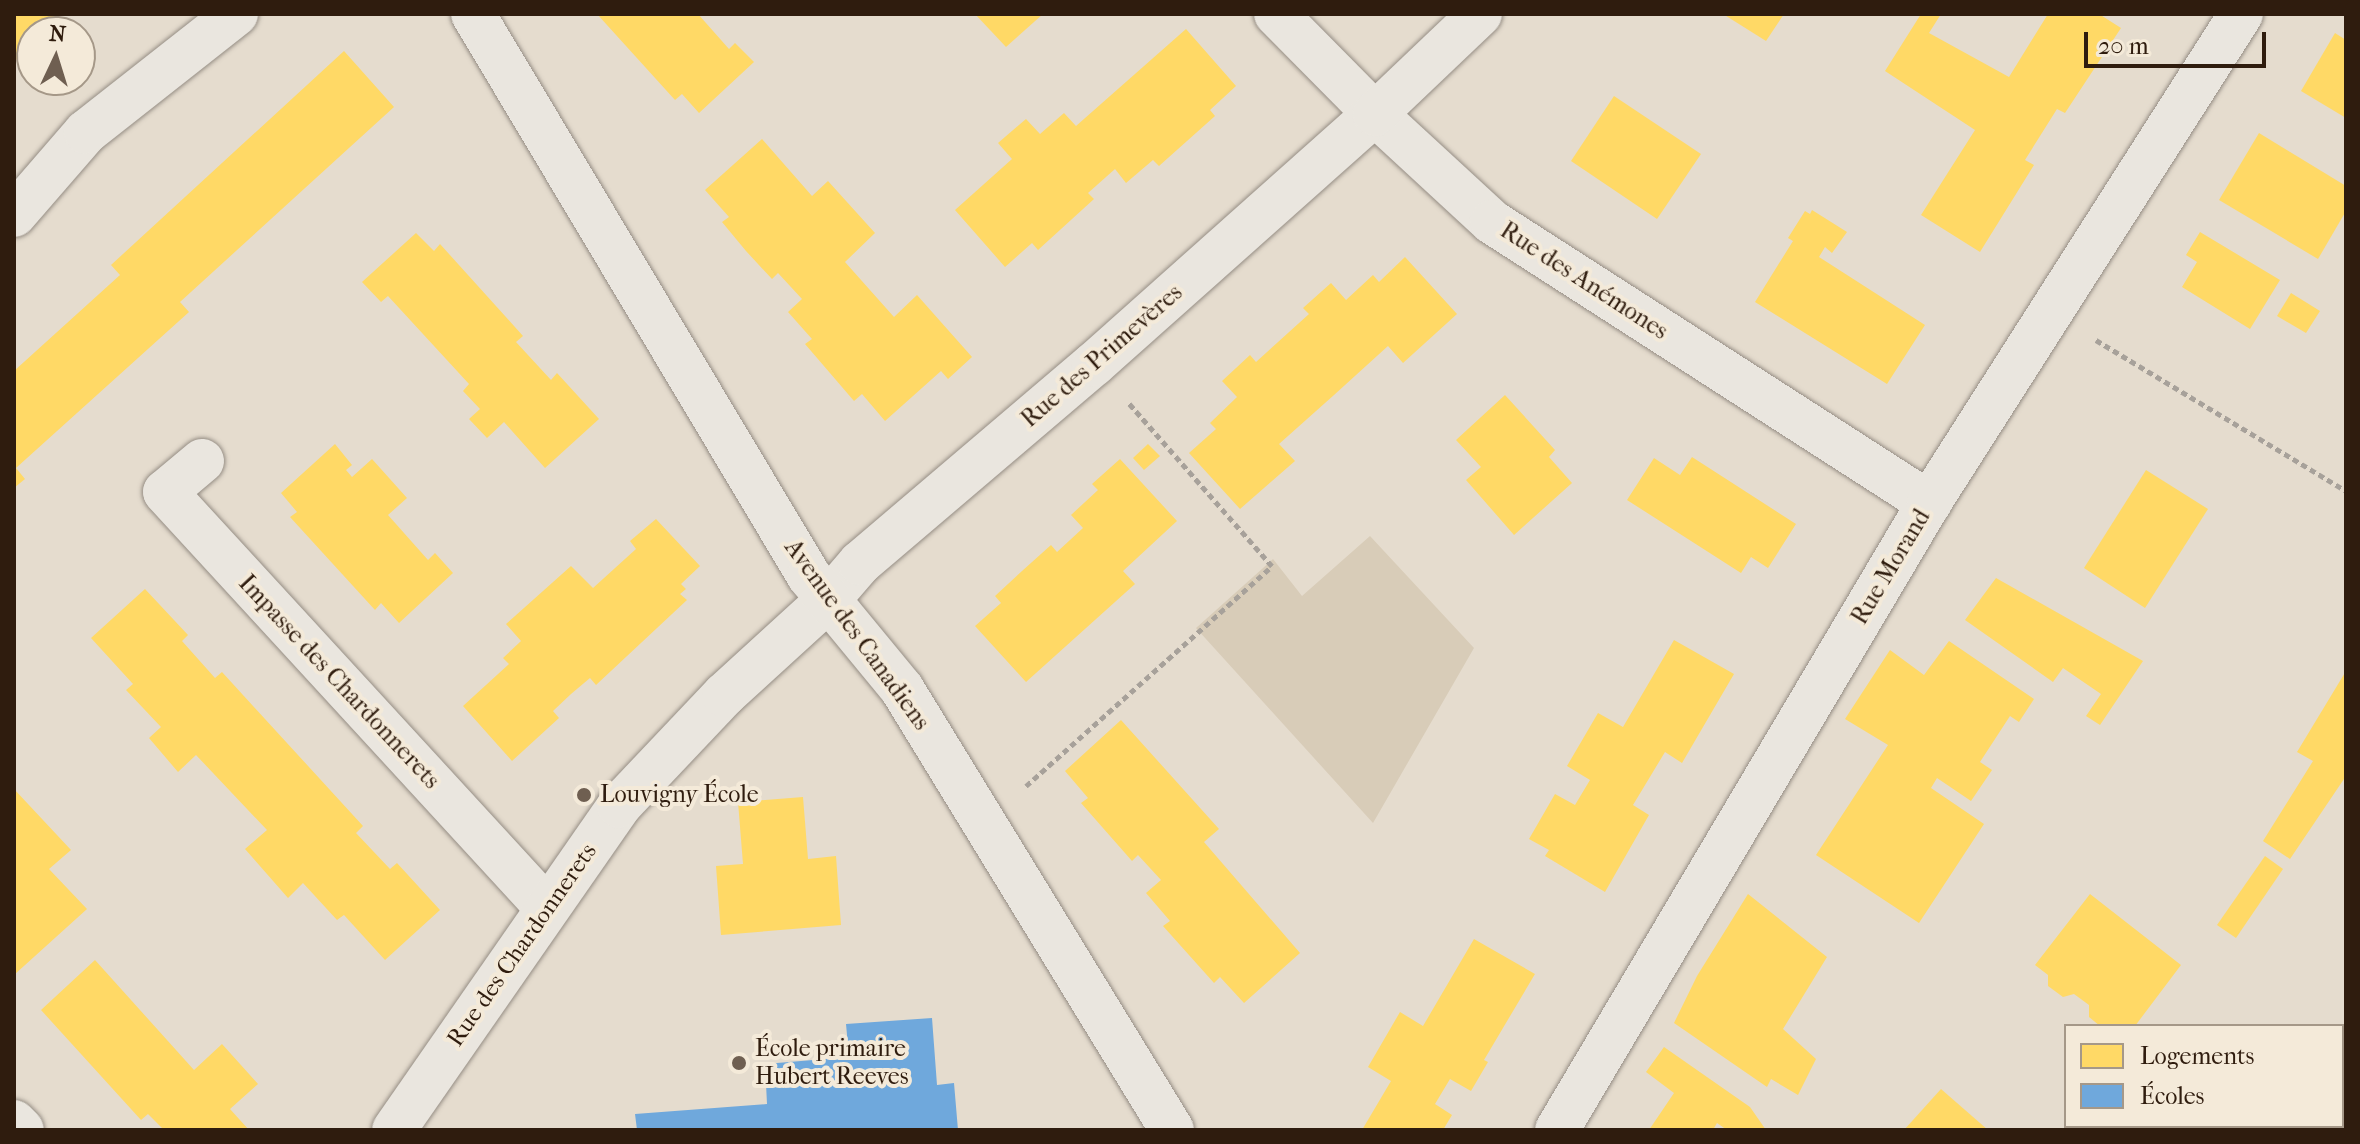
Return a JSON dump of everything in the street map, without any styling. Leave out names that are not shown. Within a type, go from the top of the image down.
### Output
[{"type":"street","points":[[14,215],[86,132],[236,14]]},
{"type":"street","name":"Avenue des Canadiens","points":[[473,14],[809,576],[902,689],[1172,1130]]},
{"type":"street","name":"Rue des Anémones","points":[[1276,14],[1375,114],[1492,222],[1929,503]]},
{"type":"street","name":"Rue des Primevères","points":[[829,599],[860,563],[1094,364],[1375,114],[1480,14]]},
{"type":"street","name":"Rue Morand","points":[[1557,1130],[1929,503],[2241,14]]},
{"type":"street","name":"Impasse des Chardonnerets","points":[[202,461],[165,492],[547,908]]},
{"type":"street","name":"Rue des Chardonnerets","points":[[394,1130],[619,806],[724,695],[829,599]]},
{"type":"street","points":[[14,1122],[22,1130]]},
{"type":"path","points":[[2050,312],[2346,491]]},
{"type":"path","points":[[1023,789],[1272,566],[1094,364]]},
{"type":"shaded area","points":[[1370,536],[1474,648],[1373,823],[1196,628],[1273,559],[1302,596]]},
{"type":"building: Logements","points":[[14,14],[59,14],[16,16],[14,62]]},
{"type":"building: Logements","points":[[597,14],[698,14],[729,49],[735,43],[754,62],[699,113],[682,94],[675,100]]},
{"type":"building: Logements","points":[[975,14],[1043,14],[1006,47]]},
{"type":"building: Logements","points":[[1723,14],[1784,14],[1766,41]]},
{"type":"building: Logements","points":[[1921,14],[1941,14],[1929,33],[2009,77],[2048,14],[2099,14],[2121,28],[2065,113],[2057,109],[2025,160],[2034,165],[1980,252],[1921,215],[1975,130],[1885,71]]},
{"type":"building: Logements","points":[[1186,29],[1236,86],[1210,110],[1215,116],[1159,166],[1153,160],[1126,183],[1115,169],[1088,193],[1094,199],[1038,250],[1032,243],[1005,267],[955,210],[1012,159],[998,143],[1026,119],[1040,134],[1064,113],[1076,126]]},
{"type":"building: Logements","points":[[2335,33],[2346,40],[2346,118],[2301,91]]},
{"type":"building: Logements","points":[[344,51],[394,107],[180,302],[189,312],[16,468],[25,479],[14,488],[14,371],[120,275],[111,265]]},
{"type":"building: Logements","points":[[1614,96],[1701,154],[1657,219],[1571,161]]},
{"type":"building: Logements","points":[[2259,133],[2346,186],[2346,211],[2318,259],[2219,200]]},
{"type":"building: Logements","points":[[762,139],[812,196],[828,181],[875,233],[845,262],[894,317],[917,295],[972,357],[948,379],[941,371],[885,421],[862,394],[854,401],[805,344],[812,339],[788,312],[802,299],[778,273],[772,279],[746,251],[722,222],[729,217],[705,190]]},
{"type":"building: Logements","points":[[1812,210],[1847,232],[1832,253],[1825,247],[1819,257],[1925,325],[1887,384],[1755,302],[1793,241],[1788,238],[1805,211],[1810,214]]},
{"type":"building: Logements","points":[[2200,232],[2280,280],[2250,329],[2182,287],[2197,262],[2186,255]]},
{"type":"building: Logements","points":[[416,233],[434,251],[440,244],[523,336],[516,342],[551,380],[557,373],[599,419],[545,468],[504,422],[487,438],[469,419],[480,409],[463,391],[469,384],[388,296],[381,302],[362,282]]},
{"type":"building: Logements","points":[[1405,257],[1457,314],[1403,363],[1388,346],[1279,444],[1295,461],[1240,509],[1189,453],[1216,429],[1210,423],[1237,397],[1222,381],[1250,355],[1256,362],[1309,314],[1303,308],[1331,283],[1346,300],[1373,275],[1379,282]]},
{"type":"building: Logements","points":[[2291,293],[2320,311],[2306,333],[2277,316]]},
{"type":"building: Logements","points":[[1505,395],[1555,450],[1549,457],[1572,483],[1514,535],[1466,480],[1481,467],[1456,440]]},
{"type":"building: Logements","points":[[335,444],[352,465],[346,470],[352,477],[372,459],[407,498],[388,515],[428,560],[435,553],[453,573],[399,623],[381,603],[375,610],[290,517],[297,512],[281,493]]},
{"type":"building: Logements","points":[[1148,444],[1160,456],[1144,470],[1133,458]]},
{"type":"building: Logements","points":[[1692,457],[1796,524],[1768,568],[1751,557],[1741,573],[1627,500],[1654,458],[1680,475]]},
{"type":"building: Logements","points":[[1120,459],[1177,521],[1123,571],[1135,584],[1026,682],[975,626],[1001,603],[995,596],[1022,571],[1051,545],[1057,552],[1083,528],[1071,515],[1098,490],[1092,484]]},
{"type":"building: Logements","points":[[2146,470],[2208,509],[2145,608],[2084,568]]},
{"type":"building: Logements","points":[[656,519],[700,566],[681,584],[686,589],[680,594],[687,600],[596,685],[590,678],[571,694],[553,711],[559,718],[512,761],[463,706],[509,664],[503,658],[521,641],[506,624],[571,566],[593,588],[636,549],[630,541]]},
{"type":"building: Logements","points":[[1996,578],[2143,661],[2100,725],[2086,716],[2101,694],[2063,668],[2053,682],[1965,620]]},
{"type":"building: Logements","points":[[145,589],[188,635],[182,641],[215,678],[222,672],[363,826],[356,833],[390,869],[397,863],[440,910],[385,960],[344,915],[337,920],[303,883],[288,898],[245,849],[267,830],[196,755],[178,772],[149,738],[161,727],[126,690],[133,684],[91,638]]},
{"type":"building: Logements","points":[[1674,640],[1734,674],[1682,763],[1665,752],[1633,805],[1649,815],[1605,892],[1545,856],[1549,850],[1529,839],[1555,794],[1575,805],[1590,780],[1567,766],[1598,713],[1623,727]]},
{"type":"building: Logements","points":[[1949,641],[2034,699],[2019,722],[2010,716],[1980,762],[1992,770],[1971,801],[1937,778],[1931,788],[1984,824],[1919,923],[1816,855],[1888,745],[1845,719],[1890,650],[1924,675]]},
{"type":"building: Logements","points":[[2346,671],[2346,776],[2290,859],[2263,841],[2313,761],[2297,752]]},
{"type":"building: Logements","points":[[1121,720],[1219,829],[1204,842],[1300,953],[1244,1003],[1220,977],[1214,983],[1163,926],[1170,921],[1146,893],[1161,880],[1138,855],[1132,861],[1081,803],[1088,798],[1065,771]]},
{"type":"building: Logements","points":[[14,789],[71,850],[49,869],[87,909],[14,975]]},
{"type":"building: Logements","points":[[803,797],[808,859],[836,856],[841,925],[721,935],[716,866],[743,864],[738,802]]},
{"type":"building: Logements","points":[[2265,856],[2283,869],[2236,938],[2217,925]]},
{"type":"building: Logements","points":[[1748,894],[1827,957],[1783,1029],[1816,1059],[1798,1095],[1771,1079],[1767,1087],[1674,1023],[1697,976]]},
{"type":"building: Logements","points":[[2090,894],[2181,965],[2137,1024],[2098,1024],[2089,1017],[2089,1005],[2074,994],[2063,997],[2048,986],[2048,975],[2035,965]]},
{"type":"building: Logements","points":[[1474,939],[1535,974],[1484,1060],[1488,1062],[1471,1091],[1450,1079],[1435,1104],[1452,1115],[1443,1130],[1362,1130],[1391,1081],[1368,1067],[1400,1012],[1423,1026]]},
{"type":"building: Logements","points":[[95,960],[194,1070],[222,1044],[258,1084],[230,1109],[249,1130],[164,1130],[148,1114],[141,1120],[41,1010]]},
{"type":"building: Logements","points":[[1664,1047],[1750,1107],[1766,1130],[1727,1130],[1717,1123],[1713,1130],[1649,1130],[1674,1093],[1646,1072]]},
{"type":"building: Logements","points":[[1941,1089],[1988,1130],[1904,1130]]},
{"type":"building: Logements","points":[[2134,1128],[2136,1130],[2077,1130]]},
{"type":"building: Écoles","points":[[932,1018],[937,1085],[954,1083],[958,1130],[637,1130],[635,1114],[767,1104],[765,1064],[849,1057],[846,1024]]},
{"type":"place","name":"Louvigny École","points":[[584,795]]},
{"type":"place","name":"École primaire Hubert Reeves","points":[[739,1063]]}]
